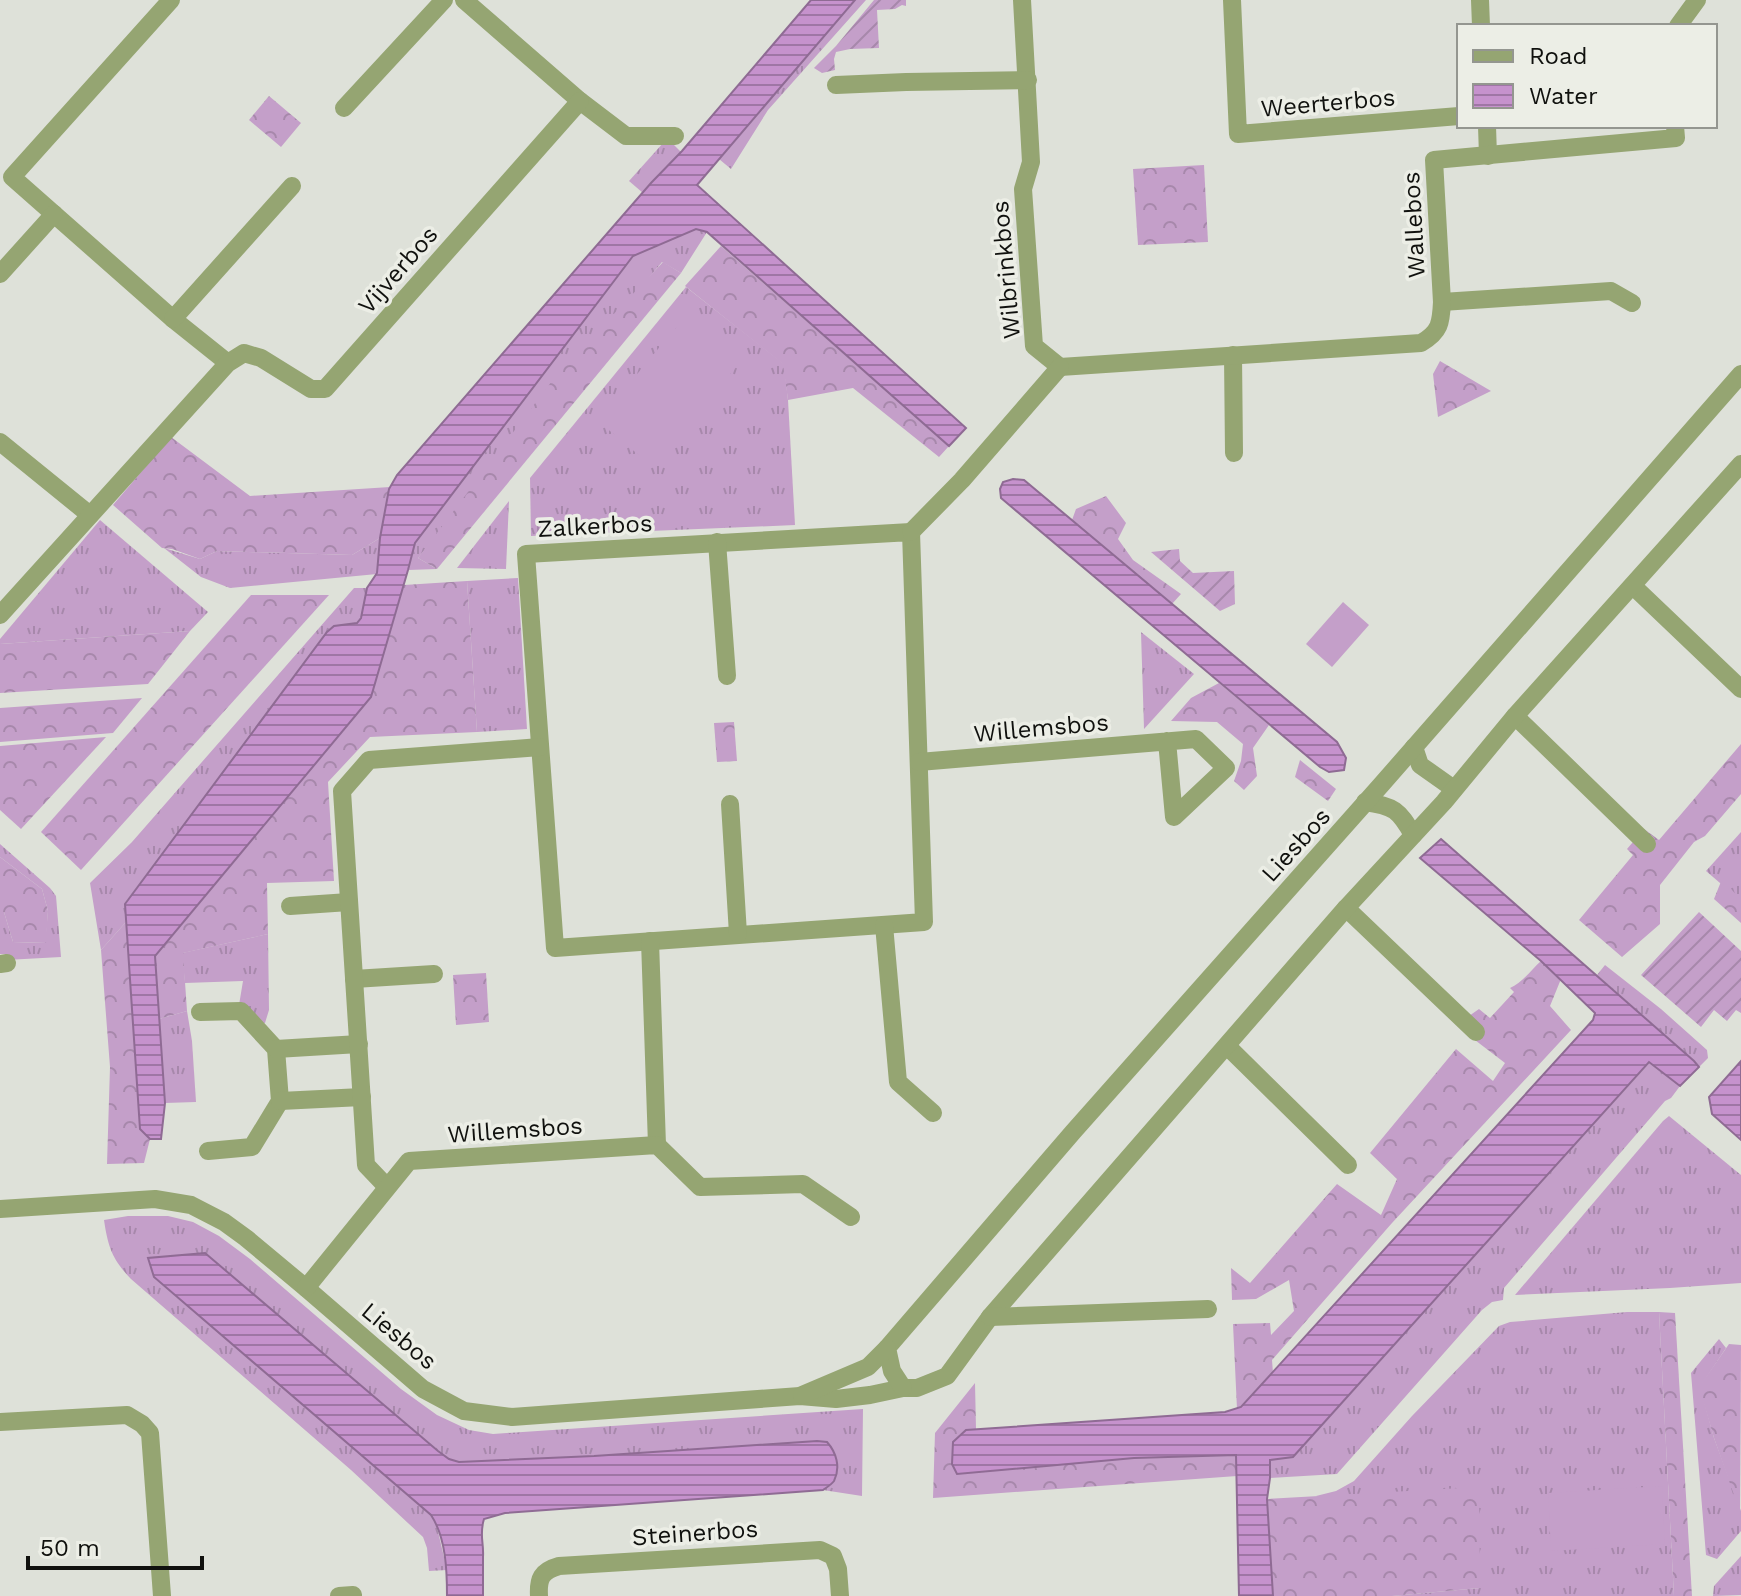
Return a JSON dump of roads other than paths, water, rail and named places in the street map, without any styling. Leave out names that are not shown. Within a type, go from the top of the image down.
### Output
[{"type":"street","points":[[0,615],[228,363],[54,214],[6,184],[171,0]]},
{"type":"street","points":[[344,108],[444,0]]},
{"type":"street","points":[[464,0],[580,101],[626,136],[675,136]]},
{"type":"street","name":"Wilbrinkbos","points":[[1022,0],[1031,162],[1023,189],[1034,346],[1060,367]]},
{"type":"street","name":"Weerterbos","points":[[1232,0],[1238,134],[1457,116]]},
{"type":"street","points":[[1480,0],[1481,24]]},
{"type":"street","points":[[1679,24],[1697,0]]},
{"type":"street","points":[[836,85],[1028,80]]},
{"type":"street","name":"Vijverbos","points":[[228,363],[244,353],[261,358],[311,389],[325,389],[580,101]]},
{"type":"street","points":[[1487,128],[1488,156]]},
{"type":"street","name":"Wallebos","points":[[1060,367],[1421,343],[1432,337],[1441,323],[1434,160],[1676,138],[1675,128]]},
{"type":"street","points":[[173,319],[292,186]]},
{"type":"street","points":[[0,274],[54,214]]},
{"type":"street","name":"Wallebos","points":[[1442,302],[1611,291],[1632,303]]},
{"type":"street","points":[[1233,355],[1234,453]]},
{"type":"street","points":[[851,1217],[803,1184],[700,1187],[657,1145],[650,941],[924,922],[911,532],[962,480],[1060,367]]},
{"type":"street","name":"Liesbos","points":[[800,1396],[868,1367],[887,1348],[1073,1132],[1741,374]]},
{"type":"street","points":[[0,442],[90,515]]},
{"type":"street","name":"Liesbos","points":[[0,1209],[155,1199],[191,1205],[224,1222],[423,1389],[464,1411],[512,1417],[800,1396],[836,1399],[917,1388],[947,1376],[990,1317],[1346,908],[1741,464]]},
{"type":"street","name":"Zalkerbos","points":[[650,941],[555,948],[526,554],[911,532]]},
{"type":"street","points":[[717,542],[727,676]]},
{"type":"street","points":[[1633,586],[1741,689]]},
{"type":"street","points":[[1515,716],[1647,844]]},
{"type":"street","name":"Willemsbos","points":[[919,762],[1167,741]]},
{"type":"street","points":[[387,1187],[366,1165],[342,791],[369,760],[540,747]]},
{"type":"street","points":[[1414,747],[1420,765],[1454,789]]},
{"type":"street","points":[[1365,802],[1385,805],[1396,812],[1413,835]]},
{"type":"street","points":[[730,804],[738,934]]},
{"type":"street","points":[[290,906],[349,902]]},
{"type":"street","points":[[1346,908],[1476,1032]]},
{"type":"street","points":[[884,925],[898,1082],[933,1113]]},
{"type":"street","points":[[354,979],[434,974]]},
{"type":"street","points":[[200,1012],[241,1011],[276,1049],[280,1101],[252,1147],[208,1151]]},
{"type":"street","points":[[276,1049],[359,1044]]},
{"type":"street","points":[[1227,1046],[1348,1165]]},
{"type":"street","points":[[280,1101],[362,1097]]},
{"type":"street","name":"Willemsbos","points":[[306,1288],[409,1161],[657,1145]]},
{"type":"street","points":[[990,1317],[1208,1309]]},
{"type":"street","points":[[887,1348],[892,1371],[903,1388]]},
{"type":"street","points":[[0,1422],[127,1415],[142,1424],[150,1433],[162,1596]]},
{"type":"street","name":"Steinerbos","points":[[539,1596],[538,1584],[542,1576],[549,1569],[559,1566],[820,1550],[833,1556],[838,1569],[840,1596]]},
{"type":"street","points":[[339,1596],[353,1595]]},
{"type":"water","points":[[811,0],[855,0],[697,185],[966,428],[949,446],[707,232],[696,229],[633,256],[415,543],[371,697],[155,956],[165,1103],[161,1139],[150,1139],[140,1129],[125,904],[327,632],[334,626],[357,623],[361,618],[367,588],[377,573],[389,489],[397,475]]},
{"type":"water","points":[[1024,480],[1337,742],[1346,758],[1344,770],[1329,772],[1320,767],[1001,498],[1003,482]]},
{"type":"water","points":[[1441,839],[1699,1067],[1680,1086],[1649,1062],[1293,1457],[1270,1460],[1267,1499],[1273,1596],[1239,1596],[1236,1455],[1134,1458],[957,1474],[952,1464],[953,1442],[966,1430],[1225,1412],[1241,1407],[1593,1020],[1595,1013],[1541,961],[1420,858]]},
{"type":"water","points":[[1741,1061],[1741,1140],[1712,1114],[1709,1097]]},
{"type":"water","points":[[205,1253],[449,1459],[459,1462],[594,1456],[817,1441],[827,1442],[833,1450],[836,1476],[823,1490],[505,1513],[484,1519],[483,1596],[447,1596],[443,1544],[431,1515],[154,1277],[148,1258]]}]
